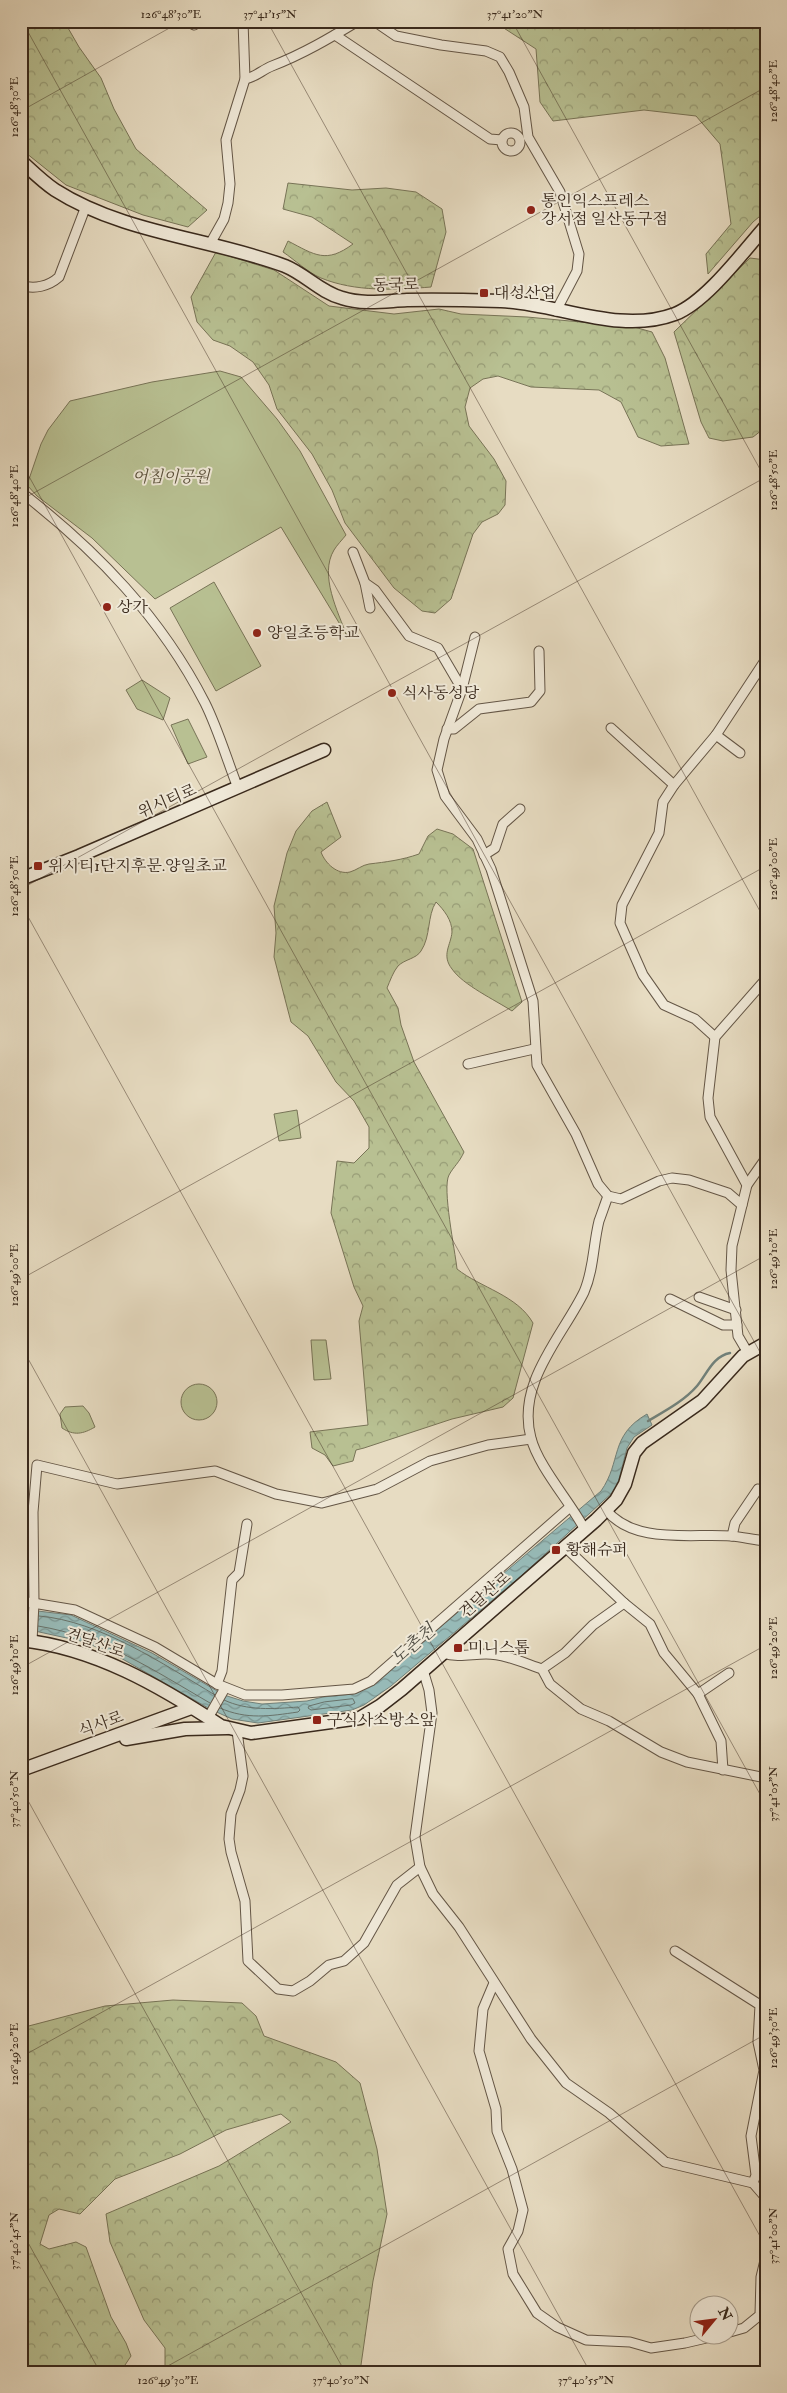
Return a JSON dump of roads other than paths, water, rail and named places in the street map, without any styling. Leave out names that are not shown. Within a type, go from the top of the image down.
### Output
[{"type":"street","points":[[210,244],[224,219],[228,203],[230,184],[226,140],[245,80],[243,21]]},
{"type":"street","points":[[245,80],[258,76],[270,67],[302,54],[358,21]]},
{"type":"street","points":[[374,21],[396,36],[486,51],[500,57],[509,72],[524,107],[524,138],[518,148],[510,151],[505,148],[502,140]]},
{"type":"street","points":[[335,35],[490,139],[502,140]]},
{"type":"street","points":[[502,140],[505,135],[511,132],[524,138],[560,192],[579,254],[577,271],[556,311]]},
{"type":"street","name":"동국로","points":[[22,163],[55,190],[86,206],[121,220],[287,267],[315,285],[341,298],[376,303],[406,300],[504,301],[602,320],[650,320],[675,314],[698,301],[766,226]]},
{"type":"street","points":[[21,285],[30,288],[53,283],[59,277],[86,206]]},
{"type":"street","points":[[21,492],[120,579],[148,612],[179,656],[206,704],[238,788]]},
{"type":"street","points":[[353,552],[364,583],[370,608]]},
{"type":"street","points":[[364,583],[375,590],[409,636],[438,648],[462,689]]},
{"type":"street","points":[[475,637],[462,689],[447,729],[437,770],[445,796],[477,839],[491,869],[533,1001],[536,1065],[576,1134],[598,1184],[608,1196],[621,1199],[659,1181],[672,1178],[689,1180],[728,1193],[742,1205]]},
{"type":"street","points":[[447,729],[454,729],[479,709],[531,702],[540,691],[539,651]]},
{"type":"street","points":[[715,1036],[695,1019],[664,1004],[642,975],[620,923],[622,905],[659,833],[664,802],[674,785],[716,735],[766,659]]},
{"type":"street","points":[[611,728],[674,785]]},
{"type":"street","points":[[716,735],[740,753]]},
{"type":"street","name":"위시티로","points":[[21,879],[79,856],[324,750]]},
{"type":"street","points":[[484,855],[496,848],[503,824],[520,809]]},
{"type":"street","points":[[747,1186],[710,1117],[708,1098],[715,1036],[766,979]]},
{"type":"street","points":[[468,1064],[534,1049]]},
{"type":"street","points":[[748,1353],[738,1336],[731,1270],[732,1246],[747,1186],[766,1158]]},
{"type":"street","points":[[584,1528],[537,1453],[531,1438],[528,1417],[530,1400],[545,1358],[584,1292],[591,1273],[599,1222],[608,1196]]},
{"type":"street","points":[[699,1297],[736,1310]]},
{"type":"street","points":[[670,1299],[723,1325],[737,1325]]},
{"type":"street","name":"견달산로","points":[[29,1639],[70,1648],[105,1661],[232,1730],[251,1733],[350,1721],[360,1718],[380,1706],[423,1670],[606,1510],[616,1500],[638,1447],[650,1435],[710,1394],[748,1353],[766,1343]]},
{"type":"street","points":[[29,1639],[34,1606],[33,1512],[37,1465],[117,1484],[214,1471],[276,1494],[322,1503],[377,1490],[430,1462],[488,1445],[531,1438]]},
{"type":"street","points":[[732,1536],[735,1523],[758,1489]]},
{"type":"street","points":[[21,1601],[34,1606],[75,1610],[155,1647],[222,1688],[245,1695],[282,1695],[354,1689],[370,1680],[572,1509]]},
{"type":"street","points":[[606,1510],[614,1519],[622,1524],[647,1533],[732,1536],[766,1541]]},
{"type":"street","points":[[209,1716],[222,1688],[222,1671],[232,1580],[239,1573],[247,1524]]},
{"type":"street","points":[[565,1547],[624,1603],[650,1624],[664,1653],[698,1694],[721,1741],[723,1770]]},
{"type":"street","points":[[542,1669],[566,1652],[592,1625],[624,1603]]},
{"type":"street","points":[[443,1653],[459,1656],[487,1654],[512,1658],[542,1669],[550,1684],[581,1709],[609,1721],[661,1752],[687,1762],[766,1778]]},
{"type":"street","points":[[423,1670],[429,1690],[432,1713],[415,1837],[420,1867],[433,1894],[459,1927],[531,2039],[566,2083],[609,2113],[665,2162],[753,2183],[766,2198]]},
{"type":"street","points":[[698,1694],[729,1673]]},
{"type":"street","name":"식사로","points":[[21,1770],[191,1708]]},
{"type":"street","points":[[114,1737],[126,1740],[185,1730],[232,1730],[243,1776],[231,1814],[229,1839],[245,1901],[248,1961],[278,1989],[293,1991],[310,1981],[329,1965],[344,1961],[364,1943],[396,1884],[420,1867]]},
{"type":"street","points":[[675,1951],[760,2005],[758,2042],[764,2070],[751,2136],[756,2175],[753,2183]]},
{"type":"street","points":[[494,1983],[483,2009],[479,2051],[496,2109],[497,2131],[512,2168],[523,2210],[518,2231],[508,2248],[513,2274],[537,2313],[556,2327],[586,2340],[630,2342],[651,2348],[690,2342]]},
{"type":"street","points":[[740,2329],[760,2315],[761,2277],[766,2256]]},
{"type":"water","points":[[647,1414],[652,1425],[634,1437],[627,1448],[618,1483],[613,1492],[521,1576],[391,1686],[364,1705],[352,1710],[258,1723],[232,1719],[210,1709],[119,1657],[85,1642],[21,1628],[21,1609],[71,1615],[152,1653],[224,1695],[243,1701],[262,1704],[307,1701],[323,1697],[353,1694],[373,1684],[601,1491],[612,1469],[621,1440],[635,1422]]},
{"type":"waterway","name":"도촌천","points":[[648,1421],[686,1396],[697,1386],[719,1358],[730,1353]]},
{"type":"place","name":"통인익스프레스 강서점 일산동구점","points":[[531,210]]},
{"type":"place","name":"대성산업","points":[[484,293]]},
{"type":"place","name":"상가","points":[[107,607]]},
{"type":"place","name":"양일초등학교","points":[[257,633]]},
{"type":"place","name":"식사동성당","points":[[392,693]]},
{"type":"place","name":"위시티1단지후문.양일초교","points":[[38,866]]},
{"type":"place","name":"황해슈퍼","points":[[556,1550]]},
{"type":"place","name":"미니스톱","points":[[458,1648]]},
{"type":"place","name":"구식사소방소앞","points":[[317,1720]]},
{"type":"park label","name":"어침이공원","points":[[171,477]]}]
